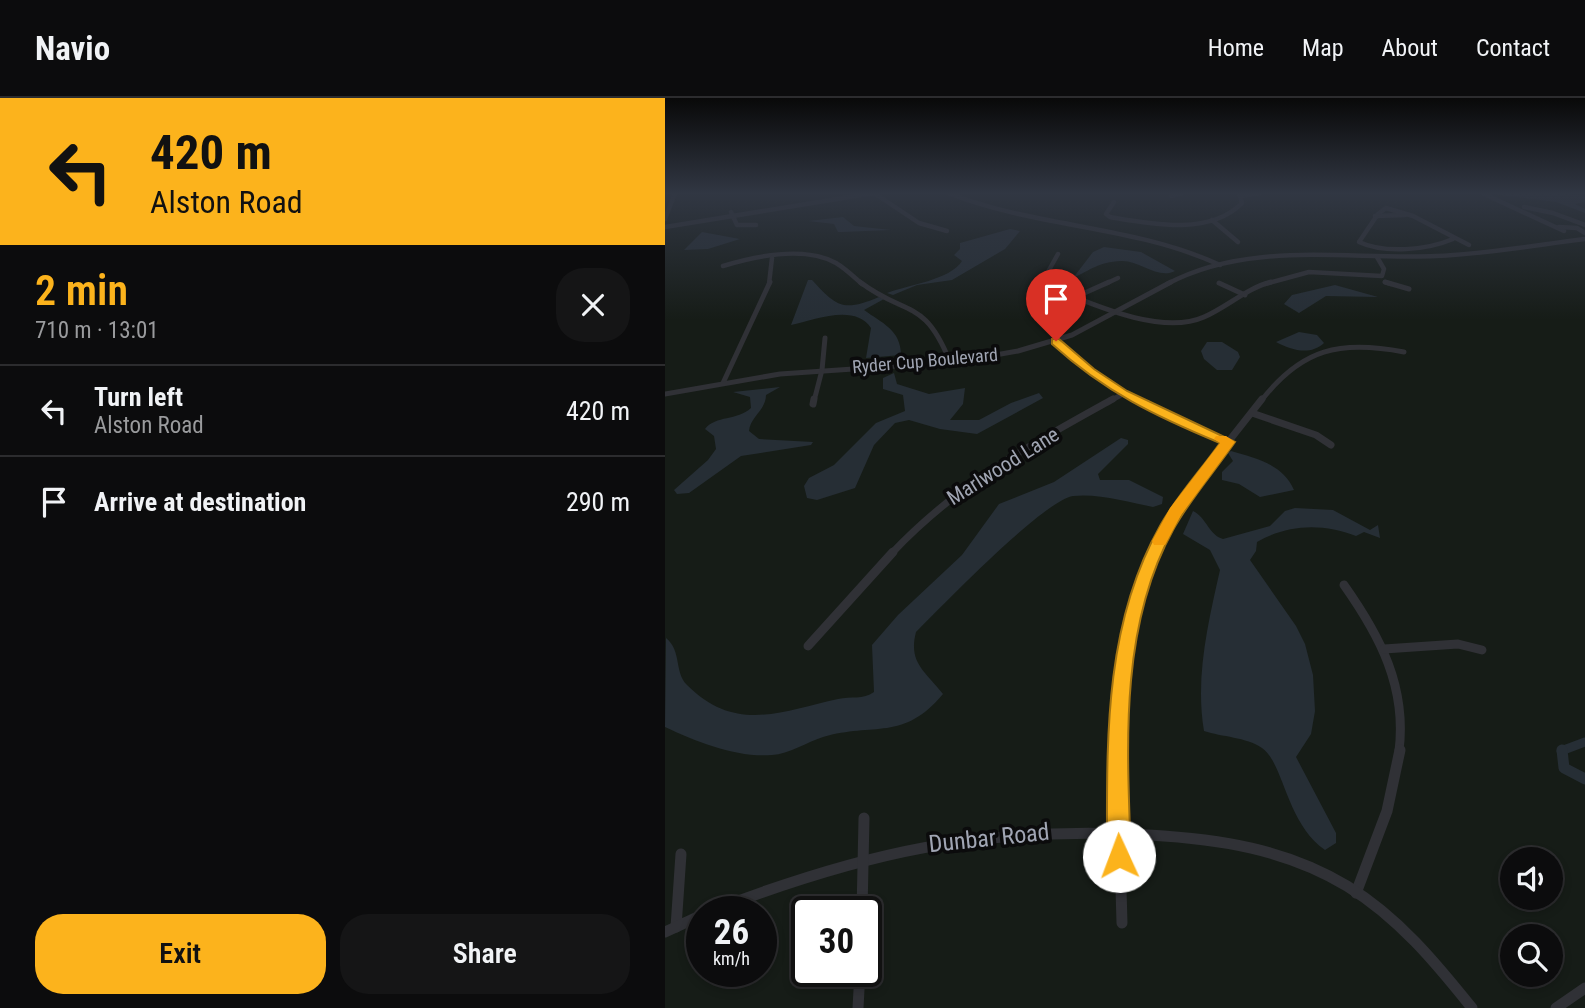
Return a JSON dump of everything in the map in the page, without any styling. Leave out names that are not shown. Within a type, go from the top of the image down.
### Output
[{"type":"street","points":[[1138,235],[1183,246],[1220,265]]},
{"type":"street","points":[[1230,235],[1238,242]]},
{"type":"street","points":[[1366,235],[1359,243],[1375,248],[1434,246],[1453,239]]},
{"type":"street","points":[[1447,235],[1469,244]]},
{"type":"street","name":"Ryder Cup Boulevard","points":[[665,394],[723,383],[822,370],[950,362],[1002,355],[1056,341],[1116,313],[1170,282],[1220,265],[1278,256],[1416,257],[1488,252],[1585,239]]},
{"type":"street","points":[[1404,246],[1416,257]]},
{"type":"street","points":[[809,256],[815,250]]},
{"type":"street","points":[[1058,254],[1045,281],[1052,288],[1116,313],[1152,321],[1189,322],[1264,283],[1315,271],[1373,277],[1409,289]]},
{"type":"street","points":[[723,266],[772,258],[809,256],[831,260],[871,290],[918,310],[938,331],[950,362]]},
{"type":"street","points":[[1377,257],[1384,270],[1383,279]]},
{"type":"street","points":[[723,383],[769,288],[772,258]]},
{"type":"street","points":[[1060,304],[1118,278]]},
{"type":"street","points":[[1219,283],[1245,295]]},
{"type":"street","points":[[813,404],[822,370],[825,338]]},
{"type":"street","points":[[1056,341],[1090,372],[1123,394],[1161,414],[1229,442]]},
{"type":"street","points":[[1122,923],[1117,719],[1125,653],[1138,597],[1156,548],[1175,512],[1252,412],[1290,368],[1314,355],[1374,348],[1404,352]]},
{"type":"street","name":"Marlwood Lane","points":[[809,646],[929,516],[957,492],[1123,394]]},
{"type":"street","points":[[1252,412],[1316,435],[1331,445]]},
{"type":"street","points":[[1344,585],[1362,608],[1384,649],[1399,700],[1402,746],[1399,773],[1387,817],[1356,892]]},
{"type":"street","points":[[1384,649],[1458,644],[1482,650]]},
{"type":"street","points":[[862,896],[864,818]]},
{"type":"street","name":"Dunbar Road","points":[[751,896],[862,859],[915,846],[998,834],[1026,831],[1118,833],[1241,842],[1321,872],[1356,892],[1417,945],[1472,1008]]},
{"type":"street","points":[[671,929],[681,854]]},
{"type":"street","points":[[858,1008],[859,987]]},
{"type":"street","points":[[1556,1008],[1585,988]]},
{"type":"shaded area","points":[[665,235],[1585,235],[1585,1008],[665,1008]]},
{"type":"shaded area","points":[[699,235],[740,239],[708,249],[684,250]]},
{"type":"shaded area","points":[[987,235],[1016,235],[1005,249],[952,280],[917,285],[893,295],[887,293],[939,277],[956,268],[962,261],[954,255],[960,249],[960,243]]},
{"type":"shaded area","points":[[1104,247],[1141,252],[1175,271],[1155,272],[1135,263],[1121,261],[1100,265],[1073,278],[1093,252]]},
{"type":"shaded area","points":[[808,280],[812,280],[828,296],[841,304],[857,304],[879,297],[884,299],[864,310],[894,333],[901,355],[866,358],[871,328],[864,320],[855,316],[834,315],[791,325]]},
{"type":"shaded area","points":[[1335,285],[1378,297],[1326,296],[1299,313],[1284,304],[1292,295]]},
{"type":"shaded area","points":[[1299,332],[1317,335],[1324,343],[1307,351],[1276,342]]},
{"type":"shaded area","points":[[1207,342],[1222,342],[1238,352],[1240,357],[1232,370],[1217,370],[1204,359],[1201,351]]},
{"type":"shaded area","points":[[894,373],[897,384],[929,394],[965,388],[963,404],[950,420],[979,420],[1011,403],[1039,393],[1043,398],[977,434],[940,429],[909,420],[895,423],[874,445],[855,488],[817,500],[807,498],[804,486],[809,478],[834,465],[876,423],[905,411],[903,395],[883,389],[883,378]]},
{"type":"shaded area","points":[[780,387],[766,395],[749,431],[759,439],[813,442],[811,445],[741,456],[689,493],[677,494],[674,490],[708,460],[716,449],[714,436],[705,429],[715,422],[739,415],[751,408],[750,397],[733,392]]},
{"type":"shaded area","points":[[1121,438],[1128,440],[1128,444],[1098,474],[1100,480],[1129,480],[1163,497],[1162,504],[1153,507],[1103,497],[1073,496],[1059,502],[1017,534],[916,632],[916,659],[943,694],[915,719],[887,728],[823,737],[772,755],[731,751],[665,727],[666,638],[674,649],[683,680],[705,700],[723,710],[760,715],[779,713],[838,699],[866,696],[874,692],[872,645],[898,615],[962,555],[999,504],[1054,482]]},
{"type":"shaded area","points":[[1231,451],[1276,468],[1294,490],[1260,497],[1239,484],[1222,480],[1222,472],[1233,461],[1228,453]]},
{"type":"shaded area","points":[[1295,508],[1333,510],[1370,530],[1378,525],[1380,538],[1364,532],[1356,536],[1318,527],[1293,529],[1257,542],[1256,551],[1250,560],[1296,626],[1305,644],[1313,675],[1315,711],[1311,734],[1296,757],[1336,833],[1336,843],[1325,850],[1302,825],[1276,766],[1262,748],[1241,739],[1204,731],[1202,671],[1207,630],[1220,570],[1210,550],[1183,534],[1193,511],[1214,534],[1223,539],[1270,526],[1285,511]]},
{"type":"waterway","points":[[1562,751],[1585,742]]},
{"type":"waterway","points":[[1562,751],[1564,768],[1585,779]]},
{"type":"slow traffic","points":[[1160,541],[1175,512],[1229,442],[1221,439]]},
{"type":"route","points":[[1056,341],[1090,372],[1123,394],[1161,414],[1229,442],[1175,512],[1156,548],[1132,617],[1120,684],[1117,719],[1115,756],[1119,856]]}]
